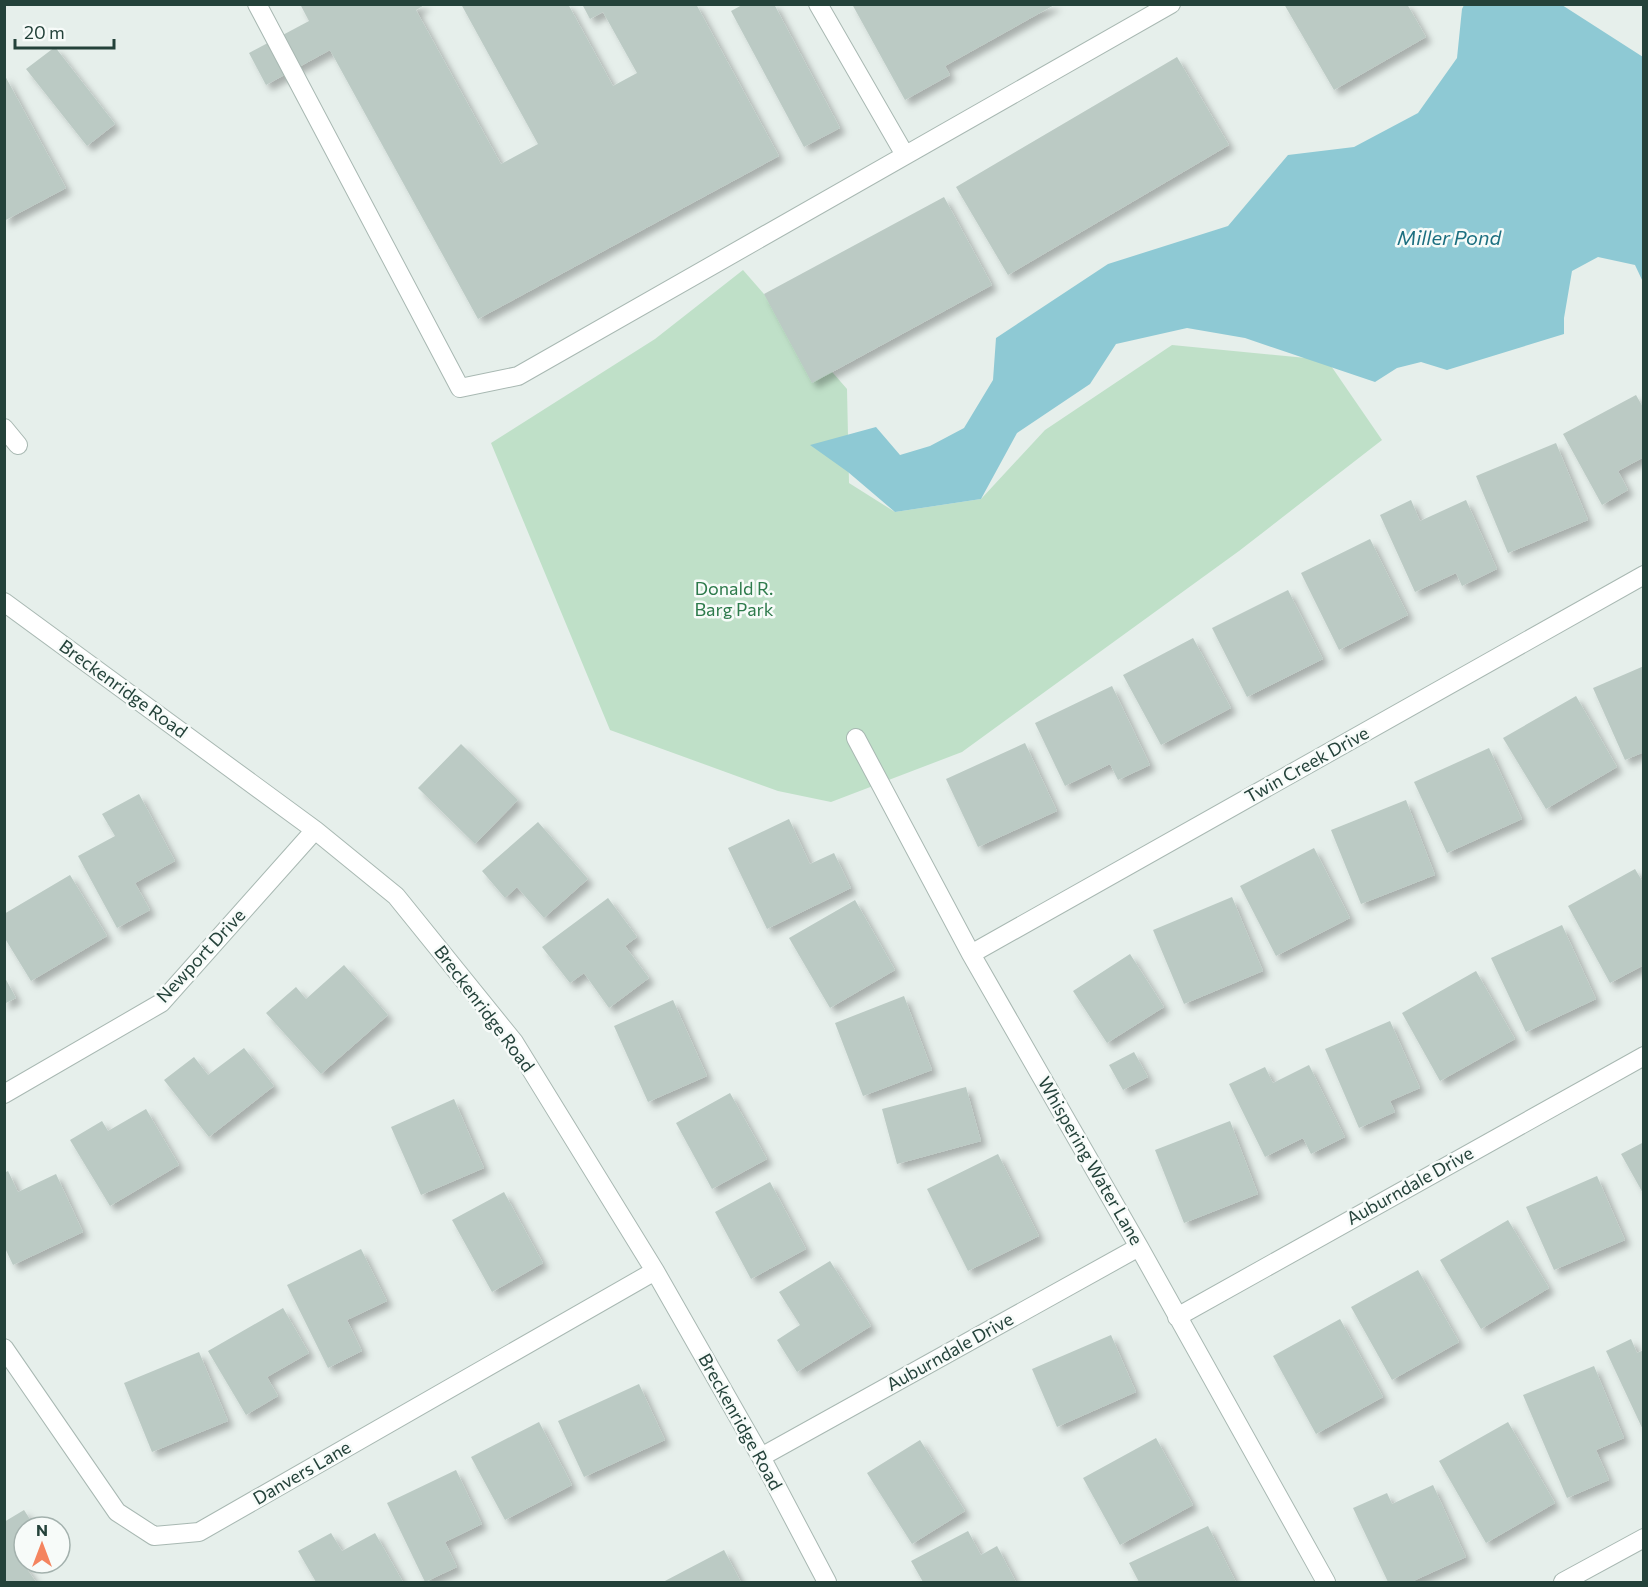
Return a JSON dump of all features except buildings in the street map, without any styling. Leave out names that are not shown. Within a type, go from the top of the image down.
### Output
[{"type":"street","points":[[258,4],[460,388],[518,376],[1171,4]]},
{"type":"street","points":[[818,4],[905,155]]},
{"type":"street","points":[[4,428],[18,445]]},
{"type":"street","name":"Twin Creek Drive","points":[[971,954],[1644,575]]},
{"type":"street","name":"Breckenridge Road","points":[[4,602],[315,830],[396,896],[514,1042],[655,1271],[761,1457],[827,1582]]},
{"type":"street","name":"Whispering Water Lane","points":[[856,738],[971,954],[1139,1247],[1326,1582]]},
{"type":"street","name":"Newport Drive","points":[[4,1094],[161,1003],[315,830]]},
{"type":"street","name":"Auburndale Drive","points":[[1177,1317],[1644,1056]]},
{"type":"street","name":"Auburndale Drive","points":[[761,1457],[1139,1247]]},
{"type":"street","name":"Danvers Lane","points":[[4,1348],[117,1512],[154,1536],[199,1532],[655,1271]]},
{"type":"street","points":[[1563,1582],[1644,1538]]},
{"type":"green space","name":"Donald R. Barg Park","points":[[743,270],[847,389],[849,483],[895,512],[981,499],[1045,430],[1172,345],[1327,360],[1382,440],[1239,551],[962,752],[831,802],[778,791],[610,730],[491,443],[655,339]]},
{"type":"water","name":"Miller Pond","points":[[1464,5],[1562,5],[1643,57],[1643,282],[1635,265],[1598,257],[1572,271],[1564,318],[1564,334],[1447,370],[1421,362],[1397,368],[1375,382],[1245,338],[1187,328],[1116,344],[1090,384],[1017,433],[981,499],[895,512],[848,472],[810,445],[876,427],[900,455],[930,446],[964,428],[993,380],[996,338],[1108,264],[1228,226],[1288,155],[1354,147],[1418,113],[1457,58]]}]
